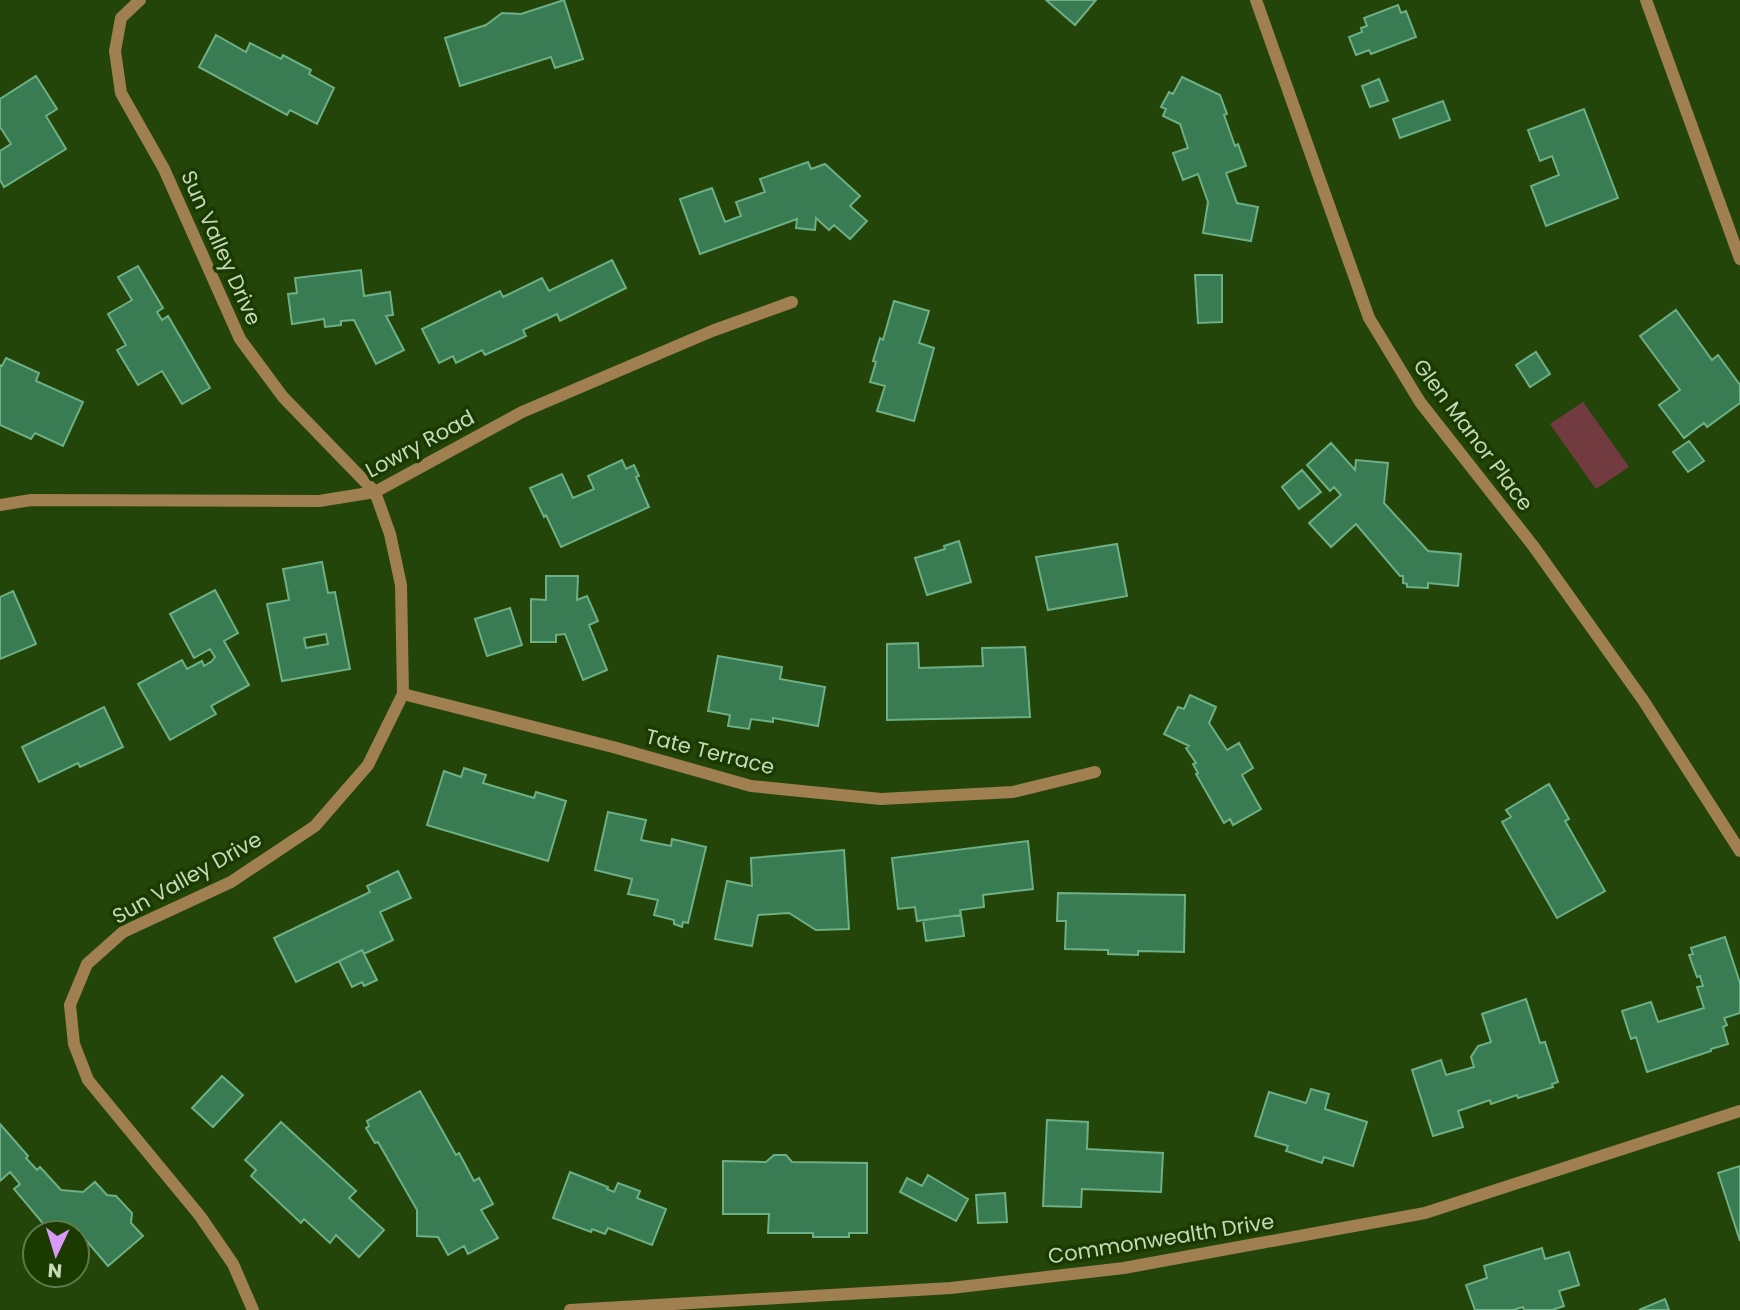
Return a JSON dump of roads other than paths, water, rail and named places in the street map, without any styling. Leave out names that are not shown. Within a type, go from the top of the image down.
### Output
[{"type":"street","name":"Sun Valley Drive","points":[[140,0],[121,18],[115,51],[121,93],[164,169],[240,339],[284,397],[374,492],[390,534],[401,585],[403,694],[368,765],[316,826],[231,882],[123,932],[87,964],[70,1005],[74,1044],[88,1080],[200,1216],[233,1264],[253,1310]]},
{"type":"street","name":"Glen Manor Place","points":[[1256,0],[1369,318],[1420,402],[1534,547],[1643,701],[1740,851]]},
{"type":"street","points":[[1646,0],[1740,259]]},
{"type":"street","name":"Lowry Road","points":[[0,505],[31,500],[318,501],[374,492],[522,412],[712,331],[792,302]]},
{"type":"street","name":"Tate Terrace","points":[[403,694],[613,747],[751,786],[881,799],[1013,792],[1095,772]]},
{"type":"street","name":"Commonwealth Drive","points":[[570,1310],[951,1288],[1124,1268],[1425,1213],[1740,1111]]}]
